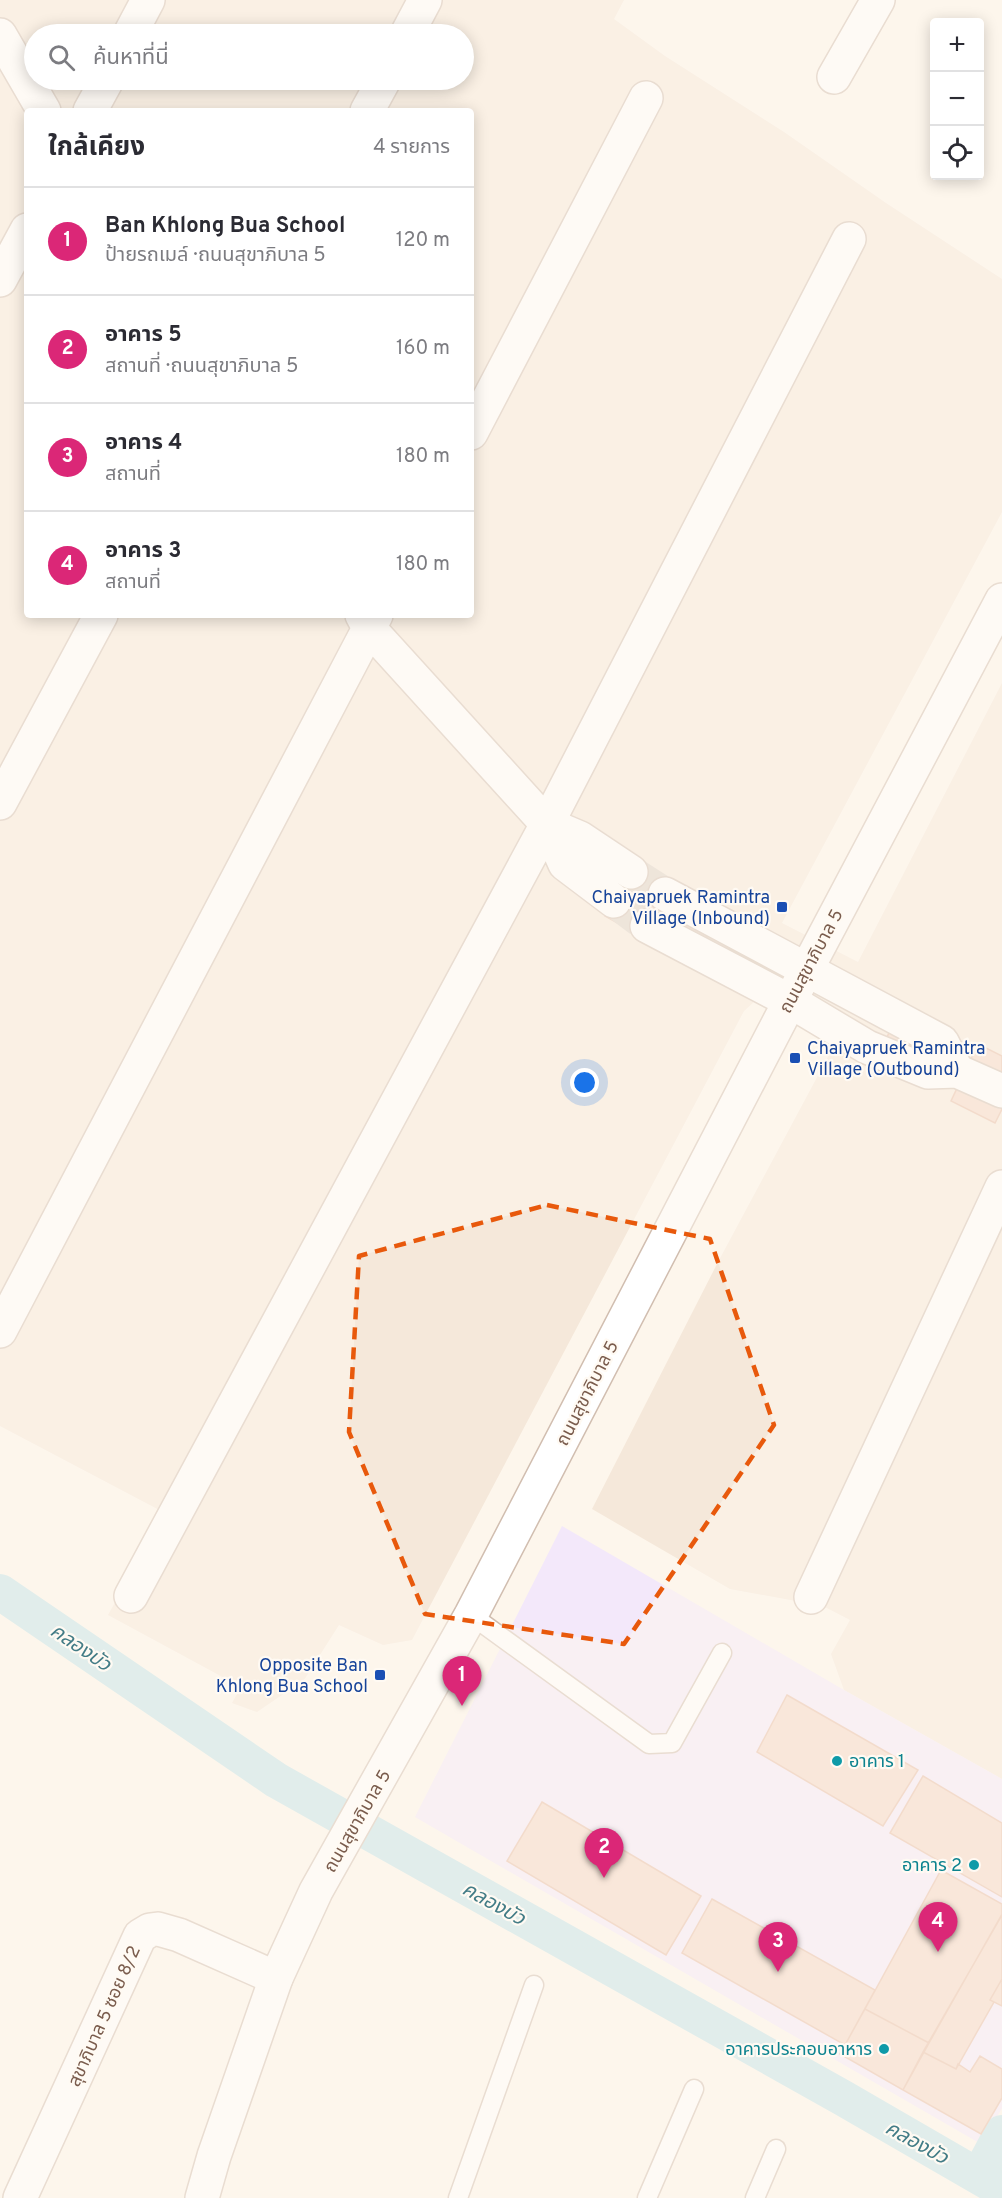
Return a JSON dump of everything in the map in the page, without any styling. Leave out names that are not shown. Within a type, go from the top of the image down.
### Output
[{"type":"street","points":[[135,24],[148,0]]},
{"type":"street","points":[[412,24],[425,0]]},
{"type":"street","points":[[834,77],[878,0]]},
{"type":"street","points":[[0,35],[24,76]]},
{"type":"street","points":[[32,90],[42,108]]},
{"type":"street","points":[[92,108],[102,90]]},
{"type":"street","points":[[369,108],[379,90]]},
{"type":"street","points":[[474,427],[646,98]]},
{"type":"street","points":[[0,280],[24,236]]},
{"type":"street","points":[[131,1596],[547,824],[849,238]]},
{"type":"street","name":"ถนนสุขาภิบาล 5","points":[[202,2198],[214,2156],[276,1978],[316,1891],[471,1615],[806,969],[1002,600]]},
{"type":"street","points":[[0,803],[99,618]]},
{"type":"street","points":[[0,1331],[369,619],[547,824],[565,864],[614,901]]},
{"type":"street","points":[[547,824],[580,838],[631,872]]},
{"type":"street","points":[[665,894],[942,1042],[957,1071]]},
{"type":"street","points":[[647,926],[790,1001],[867,1047],[928,1072],[957,1071],[1002,1091]]},
{"type":"street","points":[[811,1597],[1002,1187]]},
{"type":"street","name":"สุขาภิบาล 5 ซอย 8/2","points":[[21,2198],[140,1936],[150,1930],[158,1929],[179,1935],[276,1978]]},
{"type":"lane","points":[[471,1615],[649,1744],[672,1743],[722,1653]]},
{"type":"lane","points":[[458,2198],[534,1985]]},
{"type":"lane","points":[[647,2198],[694,2089]]},
{"type":"lane","points":[[755,2198],[776,2149]]},
{"type":"highlighted area","points":[[547,1205],[710,1239],[774,1425],[624,1644],[425,1614],[349,1432],[359,1256]]},
{"type":"shaded area","points":[[0,0],[624,0],[614,19],[665,56],[784,132],[886,203],[1002,279],[1002,512],[782,923],[858,962],[1002,683],[1002,1779],[844,1690],[831,1654],[850,1620],[823,1606],[730,1589],[592,1509],[718,1262],[837,1040],[754,1002],[744,1011],[412,1640],[383,1645],[339,1625],[304,1680],[257,1712],[232,1703],[241,1687],[108,1615],[165,1513],[0,1426]]},
{"type":"shaded area","points":[[562,1526],[1002,1779],[1002,2108],[981,2144],[415,1817]]},
{"type":"building","points":[[634,864],[670,885],[641,936],[605,916]]},
{"type":"building","points":[[673,912],[710,931],[702,947],[665,928]]},
{"type":"building","points":[[892,1027],[918,1041],[910,1055],[885,1041]]},
{"type":"building","points":[[978,1044],[1002,1056],[1002,1109],[995,1123],[951,1101]]},
{"type":"building","name":"อาคาร 1","points":[[787,1695],[918,1770],[883,1826],[757,1752]]},
{"type":"building","name":"อาคาร 2","points":[[923,1776],[1002,1823],[1002,1897],[890,1833]]},
{"type":"building","points":[[542,1802],[701,1896],[666,1955],[507,1861]]},
{"type":"building","points":[[941,1870],[1002,1904],[1002,1914],[929,2043],[865,2009]]},
{"type":"building","points":[[712,1899],[875,1990],[845,2045],[682,1953]]},
{"type":"building","points":[[1002,1915],[1002,1979],[990,2000],[994,2002],[956,2069],[923,2052]]},
{"type":"building","points":[[1002,1979],[1002,2006],[990,2000]]},
{"type":"building","name":"อาคารประกอบอาหาร","points":[[865,2009],[929,2043],[903,2090],[840,2054]]},
{"type":"building","points":[[923,2052],[956,2069],[958,2064],[970,2072],[980,2056],[1002,2069],[1002,2098],[981,2134],[903,2090]]},
{"type":"waterway","name":"คลองบัว","points":[[0,1592],[276,1780],[843,2098],[1002,2190]]},
{"type":"waterway","points":[[979,2176],[1002,2133]]},
{"type":"tunnel","points":[[631,872],[665,894]]},
{"type":"tunnel","points":[[614,901],[647,926]]},
{"type":"place","name":"Chaiyapruek Ramintra Village (Inbound)","points":[[782,907]]},
{"type":"place","name":"Chaiyapruek Ramintra Village (Outbound)","points":[[795,1058]]},
{"type":"place","name":"Opposite Ban Khlong Bua School","points":[[380,1675]]},
{"type":"place","name":"Ban Khlong Bua School","points":[[462,1706]]},
{"type":"place","name":"อาคาร 1","points":[[837,1761]]},
{"type":"place","name":"อาคาร 2","points":[[974,1865]]},
{"type":"place","name":"อาคาร 5","points":[[604,1878]]},
{"type":"place","name":"อาคาร 3","points":[[938,1952]]},
{"type":"place","name":"อาคาร 4","points":[[778,1972]]},
{"type":"place","name":"อาคารประกอบอาหาร","points":[[884,2049]]}]
